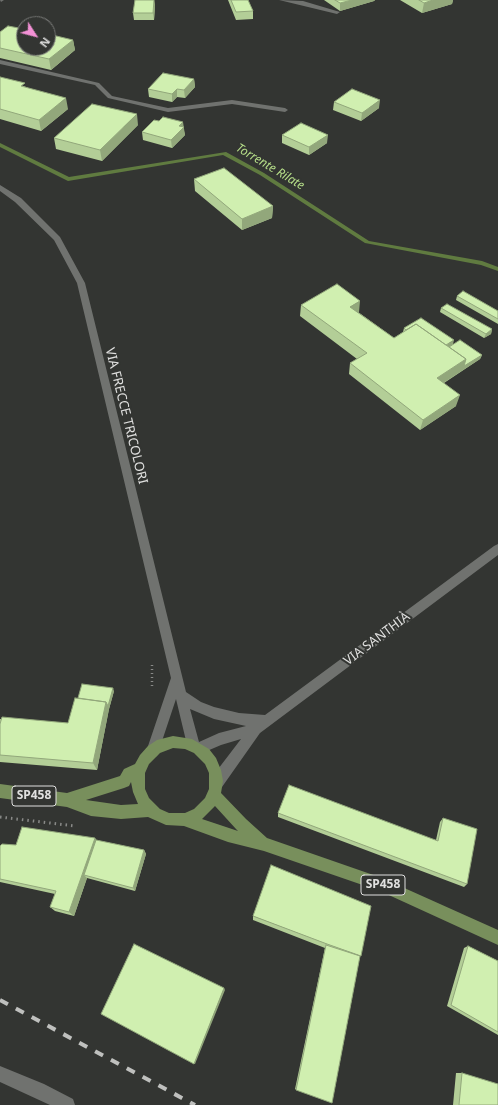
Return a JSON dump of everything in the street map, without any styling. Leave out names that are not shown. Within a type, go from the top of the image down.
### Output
[{"type":"main road","points":[[176,742],[197,746],[209,757],[215,768],[215,788],[207,806],[197,815],[185,820],[171,821],[159,818],[148,810],[141,802],[138,791],[140,768],[152,752],[168,744],[176,742]]},
{"type":"main road","name":"SP458","points":[[67,800],[124,781],[129,774],[140,768]]},
{"type":"main road","name":"SP458","points":[[215,788],[241,824],[264,844]]},
{"type":"main road","name":"SP458","points":[[0,791],[67,800],[91,809],[121,812],[148,810]]},
{"type":"main road","name":"SP458","points":[[185,820],[228,835],[264,844],[382,885],[498,938]]},
{"type":"street","points":[[282,0],[303,3],[337,12]]},
{"type":"street","points":[[0,62],[97,84],[110,97],[168,110],[232,102],[285,110]]},
{"type":"street","name":"VIA FRECCE TRICOLORI","points":[[0,187],[18,200],[57,239],[81,283],[180,695],[197,746]]},
{"type":"street","name":"VIA SANTHIÀ","points":[[215,788],[256,729],[498,549]]},
{"type":"street","points":[[152,752],[176,679]]},
{"type":"street","points":[[180,695],[197,706],[214,713],[239,719],[266,721]]},
{"type":"street","name":"VIA SANTHIÀ","points":[[197,746],[256,729]]},
{"type":"street","points":[[0,1074],[38,1090],[67,1105]]},
{"type":"path","points":[[151,659],[153,684]]},
{"type":"path","points":[[0,817],[61,823]]},
{"type":"building","points":[[135,0],[154,0],[153,13],[133,13]]},
{"type":"building","points":[[231,0],[248,0],[253,11],[236,12]]},
{"type":"building","points":[[335,0],[352,0],[340,3]]},
{"type":"building","points":[[419,0],[433,0],[424,3]]},
{"type":"building","points":[[8,26],[16,28],[16,52],[0,48],[0,32]]},
{"type":"building","points":[[56,36],[73,40],[56,53]]},
{"type":"building","points":[[36,56],[53,56],[49,59]]},
{"type":"building","points":[[163,73],[194,79],[184,90],[177,89],[172,94],[148,89]]},
{"type":"building","points":[[0,77],[25,83],[21,86],[66,98],[39,120],[0,109]]},
{"type":"building","points":[[352,89],[380,100],[362,113],[334,102]]},
{"type":"building","points":[[92,104],[137,114],[100,150],[54,138]]},
{"type":"building","points":[[163,117],[183,122],[179,126],[184,127],[171,140],[142,132],[154,120],[159,121]]},
{"type":"building","points":[[301,123],[328,135],[309,147],[282,135]]},
{"type":"building","points":[[224,168],[273,206],[242,219],[194,179]]},
{"type":"building","points":[[337,284],[360,301],[350,307],[394,338],[416,324],[466,359],[437,378],[460,395],[423,420],[350,363],[367,353],[301,305]]},
{"type":"building","points":[[463,291],[498,311],[498,319],[457,296]]},
{"type":"building","points":[[447,304],[492,329],[486,334],[441,308]]},
{"type":"building","points":[[421,318],[454,340],[446,345],[416,324],[406,330],[404,328]]},
{"type":"building","points":[[460,340],[482,355],[464,366],[466,359],[449,347]]},
{"type":"building","points":[[82,684],[113,688],[108,706],[106,702],[78,698]]},
{"type":"building","points":[[75,698],[106,702],[93,763],[0,755],[0,724],[2,717],[68,723]]},
{"type":"building","points":[[289,785],[438,841],[443,818],[477,829],[467,884],[278,813]]},
{"type":"building","points":[[22,827],[95,838],[69,912],[50,907],[56,891],[0,879],[0,846],[2,844],[16,845]]},
{"type":"building","points":[[96,840],[144,850],[133,888],[84,875]]},
{"type":"building","points":[[271,865],[371,906],[361,956],[253,916]]},
{"type":"building","points":[[134,944],[224,988],[194,1064],[101,1014]]},
{"type":"building","points":[[326,945],[360,956],[332,1103],[296,1090]]},
{"type":"building","points":[[468,946],[498,961],[498,1032],[451,1005]]},
{"type":"building","points":[[462,1073],[498,1084],[498,1105],[459,1105]]},
{"type":"waterway","name":"Torrente Rilate","points":[[0,145],[68,179],[224,153],[262,174],[367,242],[482,263],[498,269]]},
{"type":"railway","points":[[0,1000],[195,1105]]}]
